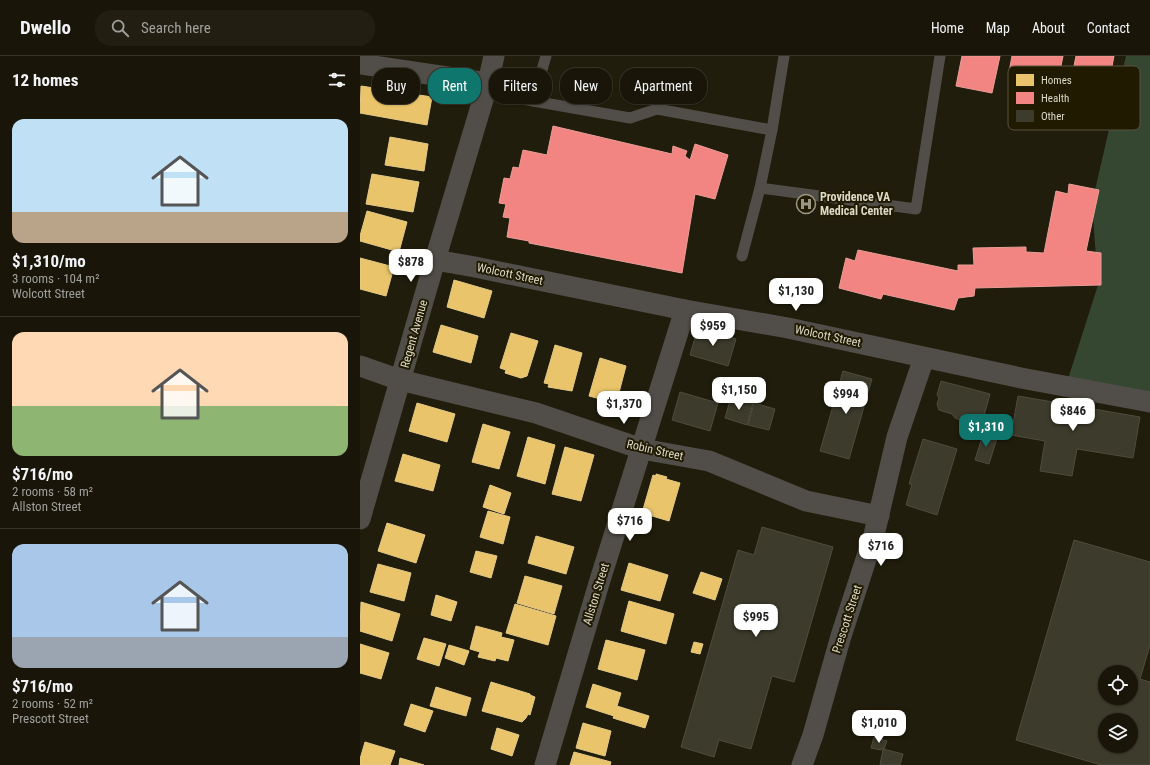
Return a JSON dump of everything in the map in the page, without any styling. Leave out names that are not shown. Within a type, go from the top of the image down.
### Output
[{"type":"street","name":"Regent Avenue","points":[[360,519],[487,87],[494,56]]},
{"type":"street","points":[[360,64],[487,87]]},
{"type":"street","name":"Wolcott Street","points":[[435,260],[685,310],[788,328],[1021,378],[1150,402]]},
{"type":"street","name":"Allston Street","points":[[545,765],[600,580],[685,310]]},
{"type":"street","name":"Prescott Street","points":[[802,765],[813,735],[841,636],[874,535],[897,437],[924,358]]},
{"type":"street","name":"Robin Street","points":[[360,366],[400,380],[536,413],[642,449],[709,461],[806,501],[879,516]]},
{"type":"lane","points":[[543,68],[546,56]]},
{"type":"lane","points":[[742,256],[760,188],[772,130],[784,56]]},
{"type":"lane","points":[[760,188],[916,209],[940,56]]},
{"type":"lane","points":[[550,104],[630,118],[657,109],[772,130]]},
{"type":"green space","points":[[1126,56],[1150,56],[1150,400],[1068,379],[1098,285],[1092,203],[1109,130],[1140,130],[1140,66],[1124,66]]},
{"type":"building: Homes","points":[[361,86],[372,88],[372,104],[420,104],[420,95],[428,96],[428,104],[431,104],[427,125],[360,113]]},
{"type":"building: Homes","points":[[390,137],[428,144],[424,171],[385,165]]},
{"type":"building: Homes","points":[[372,174],[419,182],[413,212],[366,204]]},
{"type":"building: Homes","points":[[367,211],[407,222],[399,252],[360,241]]},
{"type":"building: Homes","points":[[360,258],[394,267],[386,296],[360,289]]},
{"type":"building: Homes","points":[[454,280],[492,291],[484,318],[447,307]]},
{"type":"building: Homes","points":[[441,325],[478,336],[471,363],[433,352]]},
{"type":"building: Homes","points":[[511,333],[538,341],[527,376],[521,378],[505,373],[506,370],[500,368]]},
{"type":"building: Homes","points":[[555,345],[582,353],[572,391],[548,387],[549,384],[544,383]]},
{"type":"building: Homes","points":[[600,358],[626,366],[616,404],[613,403],[612,405],[603,403],[604,400],[589,396]]},
{"type":"building: Homes","points":[[417,403],[455,414],[447,442],[409,431]]},
{"type":"building: Homes","points":[[483,424],[510,432],[499,469],[472,462]]},
{"type":"building: Homes","points":[[528,437],[555,445],[545,484],[517,476]]},
{"type":"building: Homes","points":[[565,447],[594,455],[581,501],[552,494]]},
{"type":"building: Homes","points":[[403,454],[440,465],[433,491],[395,481]]},
{"type":"building: Homes","points":[[656,474],[680,483],[669,521],[642,513],[653,475],[656,476]]},
{"type":"building: Homes","points":[[490,485],[511,493],[504,514],[483,507]]},
{"type":"building: Homes","points":[[488,511],[510,517],[503,544],[480,537]]},
{"type":"building: Homes","points":[[387,523],[425,535],[416,563],[378,551]]},
{"type":"building: Homes","points":[[536,536],[574,547],[566,574],[528,563]]},
{"type":"building: Homes","points":[[476,551],[497,556],[491,578],[470,572]]},
{"type":"building: Homes","points":[[629,563],[668,575],[660,601],[621,590]]},
{"type":"building: Homes","points":[[378,564],[411,573],[404,601],[370,592]]},
{"type":"building: Homes","points":[[701,572],[722,579],[715,600],[693,593]]},
{"type":"building: Homes","points":[[525,576],[562,586],[554,614],[517,603]]},
{"type":"building: Homes","points":[[436,595],[457,602],[451,621],[431,615]]},
{"type":"building: Homes","points":[[629,601],[674,614],[666,644],[621,631]]},
{"type":"building: Homes","points":[[361,602],[400,614],[392,641],[360,631]]},
{"type":"building: Homes","points":[[515,604],[556,616],[548,645],[506,633]]},
{"type":"building: Homes","points":[[476,626],[502,633],[501,637],[514,640],[508,661],[496,658],[495,661],[478,657],[480,652],[470,649]]},
{"type":"building: Homes","points":[[424,638],[446,644],[439,666],[417,659]]},
{"type":"building: Homes","points":[[606,640],[645,650],[637,680],[598,669]]},
{"type":"building: Homes","points":[[694,642],[703,644],[700,654],[691,652]]},
{"type":"building: Homes","points":[[360,644],[389,653],[381,679],[360,673]]},
{"type":"building: Homes","points":[[449,645],[469,651],[464,665],[445,658]]},
{"type":"building: Homes","points":[[491,682],[530,694],[535,697],[530,715],[528,714],[522,722],[482,711]]},
{"type":"building: Homes","points":[[593,684],[621,693],[617,706],[649,716],[645,728],[613,718],[614,716],[586,707]]},
{"type":"building: Homes","points":[[436,687],[471,698],[466,716],[430,706]]},
{"type":"building: Homes","points":[[411,704],[433,711],[425,732],[404,725]]},
{"type":"building: Homes","points":[[583,723],[611,731],[605,756],[576,748]]},
{"type":"building: Homes","points":[[497,728],[519,735],[512,756],[491,749]]},
{"type":"building: Homes","points":[[365,742],[395,751],[390,765],[360,765],[360,759]]},
{"type":"building: Homes","points":[[574,752],[611,762],[610,765],[570,765]]},
{"type":"building: Homes","points":[[400,758],[424,765],[399,765]]},
{"type":"building: Health","points":[[962,56],[1000,56],[992,93],[956,86]]},
{"type":"building: Health","points":[[1012,56],[1063,56],[1061,66],[1010,66]]},
{"type":"building: Health","points":[[1076,56],[1114,56],[1112,66],[1074,66]]},
{"type":"building: Health","points":[[553,126],[672,154],[673,146],[687,151],[685,156],[690,160],[695,144],[728,155],[715,199],[695,194],[682,273],[529,243],[529,241],[507,237],[510,218],[503,217],[506,204],[499,203],[504,178],[510,179],[513,167],[519,168],[523,150],[547,155]]},
{"type":"building: Health","points":[[1069,184],[1099,190],[1086,251],[1101,253],[1101,285],[975,288],[974,296],[958,298],[954,310],[883,294],[881,299],[839,288],[846,258],[855,261],[858,250],[958,271],[958,265],[974,265],[973,248],[1026,247],[1026,252],[1044,253],[1056,191],[1068,194]]},
{"type":"building: Other","points":[[698,327],[736,339],[728,366],[690,355]]},
{"type":"building: Other","points":[[843,371],[872,379],[849,459],[820,451]]},
{"type":"building: Other","points":[[941,381],[990,394],[982,423],[965,418],[960,420],[955,418],[952,414],[939,410],[937,404],[939,398],[937,395]]},
{"type":"building: Other","points":[[680,392],[718,403],[710,431],[672,420]]},
{"type":"building: Other","points":[[1018,396],[1140,417],[1133,458],[1077,449],[1072,476],[1040,471],[1045,441],[1011,435]]},
{"type":"building: Other","points":[[731,397],[753,403],[747,425],[725,418]]},
{"type":"building: Other","points":[[754,403],[775,409],[769,430],[748,425]]},
{"type":"building: Other","points":[[984,431],[998,435],[989,464],[975,460]]},
{"type":"building: Other","points":[[923,439],[957,449],[937,515],[906,505],[912,484],[909,484]]},
{"type":"building: Other","points":[[762,527],[833,547],[794,682],[772,676],[751,749],[719,740],[714,757],[681,747],[738,550],[754,555]]},
{"type":"building: Other","points":[[1074,540],[1150,562],[1150,645],[1140,679],[1150,682],[1150,765],[1101,765],[1016,740]]},
{"type":"building: Other","points":[[874,737],[887,741],[884,749],[882,748],[881,750],[871,748]]},
{"type":"building: Other","points":[[883,749],[903,754],[900,765],[880,765]]},
{"type":"place","name":"Providence VA Medical Center","points":[[806,204]]}]
